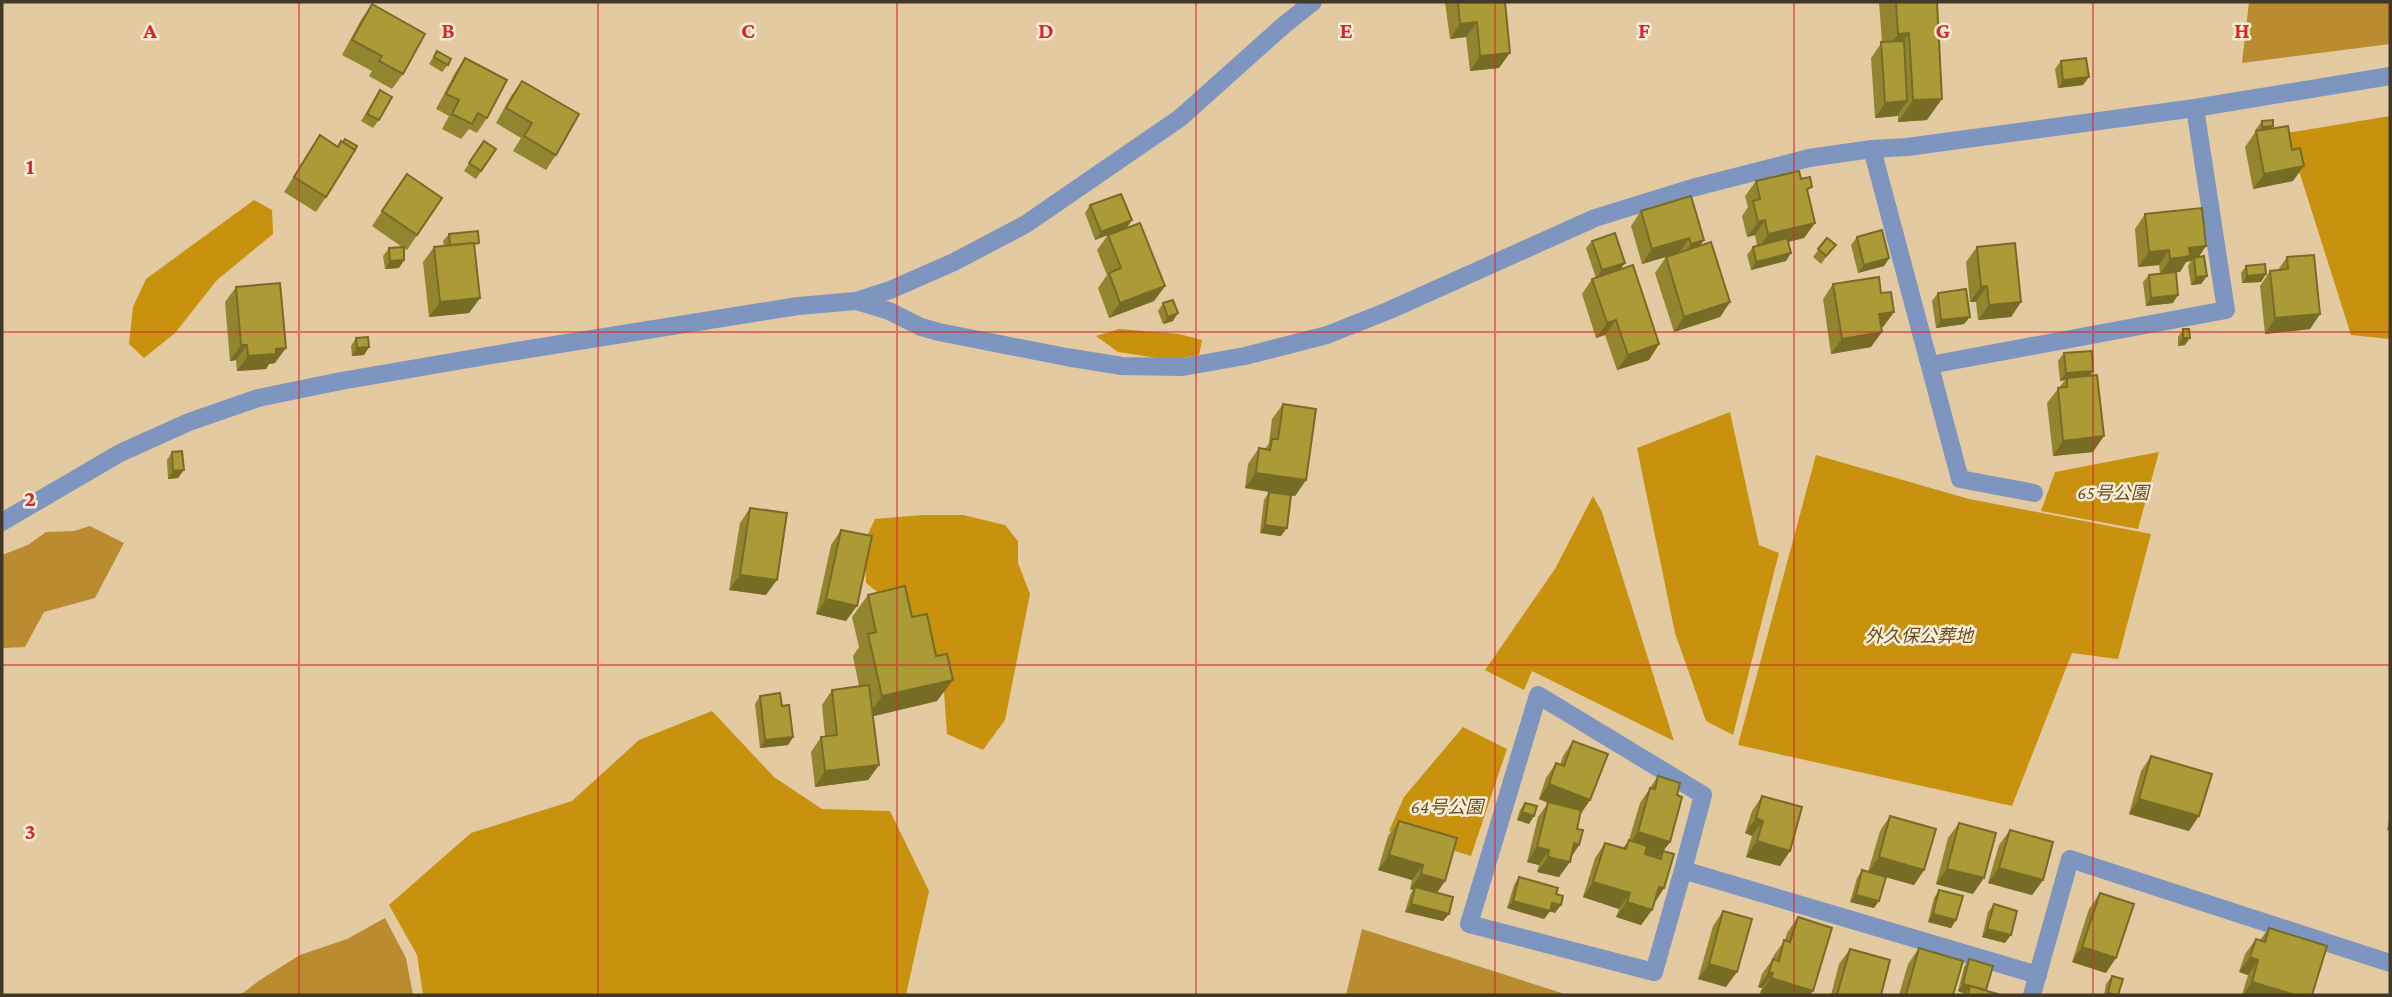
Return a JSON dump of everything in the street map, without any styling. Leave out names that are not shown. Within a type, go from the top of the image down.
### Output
[{"type":"street","points":[[2,522],[120,453],[189,422],[258,398],[498,354],[798,306],[856,301],[890,290],[954,262],[1026,224],[1180,118],[1313,2]]},
{"type":"street","points":[[856,301],[930,329],[1066,357],[1122,366],[1183,367],[1245,356],[1327,335],[1390,310],[1595,218],[1692,188],[1809,158],[2195,108],[2390,76]]},
{"type":"street","points":[[1930,365],[2226,310],[2195,108]]},
{"type":"street","points":[[1872,149],[1961,479],[2034,494]]},
{"type":"street","points":[[1538,695],[1703,794],[1683,870],[1654,972],[1469,924],[1538,695]]},
{"type":"street","points":[[2032,995],[2070,859],[2390,963]]},
{"type":"street","points":[[1683,870],[2038,975]]},
{"type":"green space","points":[[2390,116],[2390,339],[2351,335],[2287,133]]},
{"type":"green space","points":[[254,200],[272,210],[273,234],[217,280],[175,333],[144,358],[129,344],[133,307],[146,279]]},
{"type":"green space","points":[[1119,329],[1179,334],[1202,340],[1199,355],[1170,360],[1118,352],[1096,336]]},
{"type":"green space","points":[[1730,412],[1759,545],[1779,553],[1733,735],[1706,721],[1675,633],[1637,448]]},
{"type":"green space","name":"65号公園","points":[[2159,452],[2138,529],[2041,511],[2055,472]]},
{"type":"green space","name":"外久保公葬地","points":[[1816,455],[1969,499],[2151,534],[2118,659],[2072,653],[2012,806],[1738,745]]},
{"type":"green space","points":[[1593,496],[1602,512],[1674,741],[1532,671],[1524,690],[1485,670],[1555,569]]},
{"type":"green space","points":[[963,515],[1005,525],[1018,541],[1018,563],[1030,594],[1005,720],[983,750],[947,734],[944,692],[902,612],[866,583],[864,543],[875,519]]},
{"type":"green space","points":[[712,711],[774,777],[822,809],[890,811],[929,891],[906,995],[423,995],[417,955],[389,905],[471,833],[572,801],[639,740]]},
{"type":"green space","name":"64号公園","points":[[1463,727],[1507,749],[1471,856],[1389,831],[1404,797]]},
{"type":"shaded area","points":[[2249,2],[2390,2],[2390,44],[2242,63]]},
{"type":"shaded area","points":[[90,526],[124,543],[95,598],[44,612],[25,647],[2,648],[2,555],[28,545],[46,532],[74,531]]},
{"type":"shaded area","points":[[385,918],[406,958],[413,995],[240,995],[300,955],[347,939]]},
{"type":"shaded area","points":[[1362,929],[1568,995],[1346,995]]},
{"type":"building","points":[[1458,2],[1505,2],[1510,53],[1480,56],[1477,22],[1460,24]]},
{"type":"building","points":[[1896,2],[1937,2],[1942,99],[1913,100],[1909,33],[1898,34]]},
{"type":"building","points":[[372,4],[425,34],[403,74],[379,61],[382,56],[352,40]]},
{"type":"building","points":[[1904,41],[1907,101],[1885,103],[1881,42]]},
{"type":"building","points":[[437,51],[451,59],[448,65],[434,57]]},
{"type":"building","points":[[465,58],[507,80],[487,118],[478,113],[472,124],[452,114],[459,100],[446,94]]},
{"type":"building","points":[[2086,58],[2089,77],[2063,80],[2061,61]]},
{"type":"building","points":[[522,81],[579,114],[556,155],[524,136],[532,123],[506,108]]},
{"type":"building","points":[[380,90],[392,97],[379,120],[367,114]]},
{"type":"building","points":[[2273,120],[2273,126],[2262,127],[2262,121]]},
{"type":"building","points":[[2288,126],[2292,150],[2300,148],[2304,166],[2264,174],[2256,131]]},
{"type":"building","points":[[320,135],[338,147],[341,141],[355,150],[326,197],[294,177]]},
{"type":"building","points":[[345,139],[357,146],[355,150],[343,142]]},
{"type":"building","points":[[484,141],[496,149],[481,171],[469,163]]},
{"type":"building","points":[[1799,171],[1801,179],[1810,177],[1812,187],[1807,189],[1815,223],[1768,234],[1765,220],[1758,222],[1753,201],[1760,199],[1756,181]]},
{"type":"building","points":[[407,174],[442,198],[417,235],[382,211]]},
{"type":"building","points":[[1121,194],[1132,220],[1101,232],[1090,205]]},
{"type":"building","points":[[1691,196],[1704,240],[1691,244],[1689,238],[1652,249],[1641,211]]},
{"type":"building","points":[[2202,208],[2206,246],[2189,248],[2190,256],[2170,259],[2169,250],[2149,252],[2145,214]]},
{"type":"building","points":[[1140,223],[1165,286],[1120,303],[1109,273],[1121,268],[1108,235]]},
{"type":"building","points":[[1882,230],[1889,258],[1864,265],[1857,237]]},
{"type":"building","points":[[478,231],[479,243],[450,245],[449,234]]},
{"type":"building","points":[[1615,233],[1625,263],[1602,270],[1592,241]]},
{"type":"building","points":[[1787,238],[1791,253],[1756,262],[1753,247]]},
{"type":"building","points":[[1827,238],[1836,245],[1826,256],[1818,249]]},
{"type":"building","points":[[1711,242],[1730,302],[1684,317],[1666,257]]},
{"type":"building","points":[[474,243],[480,298],[440,302],[434,247]]},
{"type":"building","points":[[2015,243],[2021,302],[1989,305],[1987,286],[1981,287],[1977,247]]},
{"type":"building","points":[[404,247],[404,260],[390,261],[389,248]]},
{"type":"building","points":[[2314,255],[2320,314],[2275,318],[2270,271],[2288,269],[2287,257]]},
{"type":"building","points":[[2204,256],[2207,276],[2196,277],[2194,258]]},
{"type":"building","points":[[2265,264],[2266,274],[2247,276],[2246,266]]},
{"type":"building","points":[[1633,265],[1659,344],[1628,355],[1616,320],[1607,323],[1592,279]]},
{"type":"building","points":[[2176,272],[2178,295],[2151,298],[2149,275]]},
{"type":"building","points":[[1879,277],[1881,293],[1891,292],[1894,312],[1879,314],[1882,332],[1842,339],[1833,284]]},
{"type":"building","points":[[280,283],[286,348],[276,349],[276,354],[248,356],[247,345],[241,345],[236,287]]},
{"type":"building","points":[[1966,289],[1970,317],[1941,320],[1938,293]]},
{"type":"building","points":[[1173,300],[1178,313],[1168,317],[1163,303]]},
{"type":"building","points":[[2183,329],[2189,329],[2190,338],[2183,338]]},
{"type":"building","points":[[368,337],[369,347],[357,348],[356,338]]},
{"type":"building","points":[[2092,351],[2093,371],[2066,373],[2064,353]]},
{"type":"building","points":[[2097,375],[2104,436],[2063,441],[2058,388],[2067,387],[2067,378]]},
{"type":"building","points":[[1283,404],[1316,409],[1306,480],[1256,473],[1259,448],[1270,450],[1272,439],[1278,439]]},
{"type":"building","points":[[182,451],[184,470],[173,471],[172,452]]},
{"type":"building","points":[[1269,492],[1291,495],[1287,528],[1265,525]]},
{"type":"building","points":[[750,508],[787,513],[777,580],[740,575]]},
{"type":"building","points":[[841,530],[872,536],[857,606],[826,599]]},
{"type":"building","points":[[905,586],[912,617],[927,614],[936,656],[947,654],[953,680],[882,696],[868,634],[876,632],[868,595]]},
{"type":"building","points":[[869,685],[879,765],[825,771],[821,737],[837,735],[832,690]]},
{"type":"building","points":[[780,693],[782,706],[789,705],[793,737],[765,740],[760,696]]},
{"type":"building","points":[[1573,741],[1608,754],[1590,800],[1549,784],[1556,763],[1564,766]]},
{"type":"building","points":[[2151,756],[2212,774],[2199,816],[2139,799]]},
{"type":"building","points":[[1658,776],[1680,783],[1677,795],[1682,797],[1670,842],[1638,832],[1650,788],[1655,789]]},
{"type":"building","points":[[1762,796],[1802,807],[1790,851],[1757,841],[1763,821],[1756,818]]},
{"type":"building","points":[[1548,802],[1581,810],[1577,829],[1583,830],[1579,845],[1574,843],[1570,862],[1548,857],[1549,850],[1537,847]]},
{"type":"building","points":[[1525,803],[1537,806],[1534,816],[1522,812]]},
{"type":"building","points":[[1890,816],[1936,829],[1924,870],[1879,857]]},
{"type":"building","points":[[1399,821],[1457,838],[1445,881],[1421,874],[1423,865],[1389,855]]},
{"type":"building","points":[[1959,823],[1996,833],[1984,878],[1947,869]]},
{"type":"building","points":[[2010,830],[2053,842],[2043,880],[1999,868]]},
{"type":"building","points":[[1629,840],[1647,846],[1645,854],[1661,859],[1663,851],[1674,854],[1664,888],[1659,887],[1652,910],[1627,902],[1630,893],[1593,882],[1605,843],[1626,849]]},
{"type":"building","points":[[1862,870],[1886,877],[1879,901],[1856,895]]},
{"type":"building","points":[[1519,877],[1558,888],[1556,894],[1563,896],[1561,905],[1552,903],[1550,911],[1513,901]]},
{"type":"building","points":[[1415,887],[1453,897],[1449,914],[1411,904]]},
{"type":"building","points":[[1939,890],[1963,896],[1956,920],[1933,914]]},
{"type":"building","points":[[2100,893],[2134,904],[2116,958],[2082,947]]},
{"type":"building","points":[[1994,904],[2017,911],[2011,935],[1987,929]]},
{"type":"building","points":[[1723,911],[1752,919],[1737,972],[1709,964]]},
{"type":"building","points":[[1798,917],[1832,928],[1813,991],[1771,978],[1773,973],[1769,972],[1773,959],[1779,961],[1784,940],[1790,942]]},
{"type":"building","points":[[2269,928],[2327,946],[2312,995],[2295,995],[2252,982],[2258,960],[2250,957],[2256,939],[2265,942]]},
{"type":"building","points":[[1919,948],[1963,961],[1953,995],[1906,995]]},
{"type":"building","points":[[1850,949],[1890,960],[1881,995],[1837,995]]},
{"type":"building","points":[[1969,959],[1993,966],[1986,990],[1963,984]]},
{"type":"building","points":[[2112,976],[2123,979],[2118,995],[2108,993]]},
{"type":"building","points":[[1970,986],[2001,995],[1968,995]]}]
